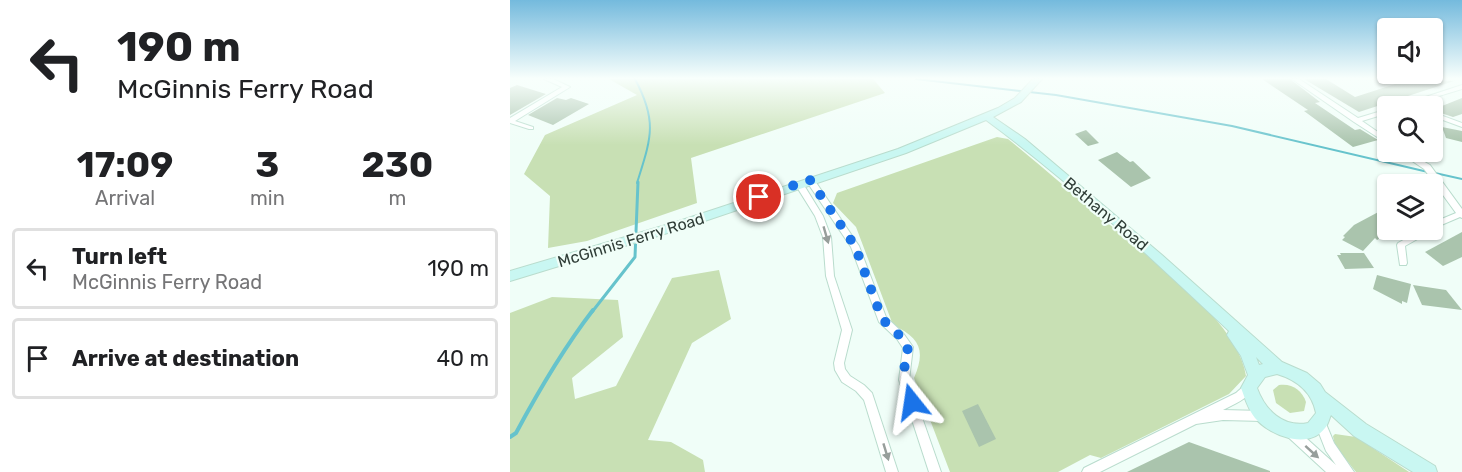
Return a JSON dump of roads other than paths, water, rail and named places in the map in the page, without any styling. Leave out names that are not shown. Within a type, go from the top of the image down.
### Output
[{"type":"street","points":[[510,121],[543,101]]},
{"type":"street","name":"McGinnis Ferry Road","points":[[510,276],[680,225],[902,151],[988,117],[1016,101]]},
{"type":"street","points":[[1327,101],[1377,135]]},
{"type":"street","points":[[1356,121],[1377,114]]},
{"type":"street","name":"Bethany Road","points":[[988,117],[1020,141],[1158,258],[1277,367]]},
{"type":"street","points":[[1443,118],[1462,125]]},
{"type":"street","points":[[510,121],[531,128]]},
{"type":"street","points":[[1419,162],[1427,167],[1461,215],[1443,222]]},
{"type":"street","points":[[805,182],[827,237],[830,276],[847,330],[839,363],[840,370],[846,379],[860,388],[868,397],[892,472]]},
{"type":"street","points":[[805,182],[855,246],[882,319],[908,347],[904,380],[935,472]]},
{"type":"street","points":[[1403,263],[1401,245],[1410,240]]},
{"type":"street","name":"Bethany Road","points":[[1220,314],[1247,353],[1252,382]]},
{"type":"street","points":[[1088,472],[1240,396],[1263,370],[1277,367],[1304,378],[1319,395],[1360,430],[1429,472]]},
{"type":"street","points":[[1252,382],[1253,400],[1264,417]]},
{"type":"street","points":[[1319,395],[1323,404],[1321,421],[1330,447],[1347,472]]},
{"type":"street","points":[[1189,421],[1223,415],[1264,417],[1289,431],[1335,472]]},
{"type":"street","points":[[1321,421],[1360,430]]},
{"type":"street","points":[[1289,431],[1309,431],[1321,421]]},
{"type":"waterway","points":[[637,183],[649,142],[649,119],[645,101]]},
{"type":"waterway","points":[[1090,101],[1232,126],[1428,172]]},
{"type":"waterway","points":[[1435,173],[1462,179]]},
{"type":"waterway","points":[[592,312],[635,257],[638,182]]},
{"type":"waterway","points":[[510,437],[516,433],[552,370],[593,310]]}]
